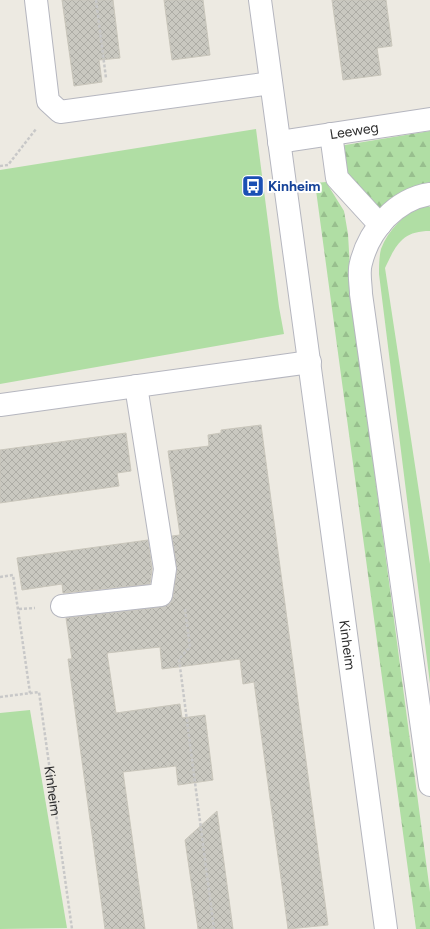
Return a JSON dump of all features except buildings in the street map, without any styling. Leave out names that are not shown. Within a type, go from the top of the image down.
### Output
[{"type":"street","points":[[36,0],[48,101],[60,112],[271,83]]},
{"type":"street","name":"Kinheim","points":[[260,0],[386,929]]},
{"type":"street","name":"Leeweg","points":[[279,142],[430,119]]},
{"type":"street","points":[[331,134],[337,178],[380,225]]},
{"type":"street","points":[[430,194],[408,200],[393,211],[380,225],[369,243],[360,264],[361,294],[430,785]]},
{"type":"street","points":[[0,405],[310,362]]},
{"type":"street","points":[[62,606],[161,595],[165,569],[136,386]]},
{"type":"path","points":[[96,0],[110,106]]},
{"type":"path","points":[[0,166],[8,165],[41,122],[60,112]]},
{"type":"path","points":[[0,577],[13,576],[30,693],[0,698]]},
{"type":"path","points":[[161,595],[186,610],[190,647],[179,659],[214,929]]},
{"type":"path","name":"Kinheim","points":[[30,693],[39,692],[72,929]]},
{"type":"green space","points":[[256,129],[279,307],[284,334],[0,384],[0,170]]},
{"type":"green space","points":[[430,131],[430,194],[380,225],[337,178],[333,147]]},
{"type":"green space","points":[[326,182],[344,211],[348,234],[351,285],[361,370],[430,892],[430,929],[416,929],[315,183]]},
{"type":"green space","points":[[423,203],[430,207],[430,231],[413,234],[401,241],[385,268],[430,564],[430,684],[379,274],[381,249],[388,235],[404,217]]},
{"type":"green space","points":[[30,710],[67,928],[0,929],[0,713]]},
{"type":"place","name":"Kinheim","points":[[253,186]]}]
